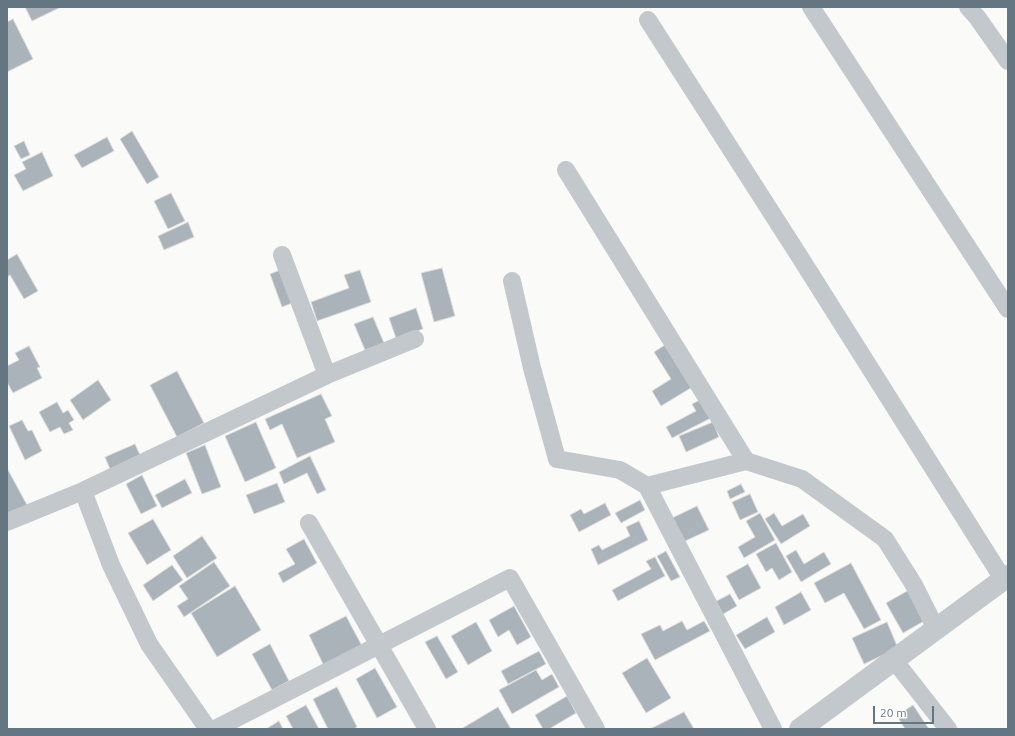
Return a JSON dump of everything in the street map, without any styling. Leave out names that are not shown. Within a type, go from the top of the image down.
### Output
[{"type":"street","points":[[811,7],[1008,310]]},
{"type":"street","points":[[968,7],[978,17],[1008,60]]},
{"type":"street","points":[[648,20],[1006,577],[800,729]]},
{"type":"street","points":[[566,170],[746,461]]},
{"type":"street","points":[[282,255],[327,375]]},
{"type":"street","points":[[512,280],[532,368],[557,459],[620,470],[647,486],[773,729]]},
{"type":"street","points":[[7,522],[83,491],[327,375],[415,339]]},
{"type":"street","points":[[647,486],[746,461],[802,479],[885,539],[914,585],[936,629]]},
{"type":"street","points":[[83,491],[111,565],[149,644],[208,729]]},
{"type":"street","points":[[309,523],[428,729]]},
{"type":"street","points":[[215,729],[510,578],[596,729]]},
{"type":"street","points":[[894,660],[948,729]]},
{"type":"building","points":[[25,7],[61,7],[32,21]]},
{"type":"building","points":[[13,19],[33,59],[7,72],[7,22]]},
{"type":"building","points":[[132,131],[159,177],[147,184],[120,139]]},
{"type":"building","points":[[107,137],[114,151],[82,168],[74,155]]},
{"type":"building","points":[[24,141],[30,155],[21,159],[14,146]]},
{"type":"building","points":[[42,152],[53,176],[23,191],[14,175],[26,169],[22,162]]},
{"type":"building","points":[[171,193],[185,221],[168,229],[154,201]]},
{"type":"building","points":[[188,222],[194,237],[164,250],[158,236]]},
{"type":"building","points":[[17,254],[38,291],[24,299],[10,275],[7,277],[7,260]]},
{"type":"building","points":[[442,268],[455,316],[434,322],[421,273]]},
{"type":"building","points":[[283,269],[295,302],[282,307],[270,274]]},
{"type":"building","points":[[360,270],[371,302],[317,321],[311,302],[349,288],[344,275]]},
{"type":"building","points":[[416,308],[423,329],[396,338],[389,318]]},
{"type":"building","points":[[373,317],[384,343],[365,350],[354,324]]},
{"type":"building","points":[[668,343],[694,386],[661,406],[652,391],[671,379],[654,352]]},
{"type":"building","points":[[29,346],[40,367],[37,368],[42,378],[13,393],[7,382],[7,366],[19,360],[15,353]]},
{"type":"building","points":[[177,371],[204,423],[177,437],[150,385]]},
{"type":"building","points":[[98,380],[111,400],[83,420],[70,400]]},
{"type":"building","points":[[321,394],[332,416],[325,419],[335,442],[297,458],[282,424],[270,430],[265,419]]},
{"type":"building","points":[[702,399],[711,418],[672,438],[666,427],[696,411],[692,404]]},
{"type":"building","points":[[57,402],[63,413],[68,410],[74,420],[69,423],[73,430],[64,434],[60,427],[50,432],[39,412]]},
{"type":"building","points":[[22,420],[28,431],[32,430],[42,451],[25,460],[9,426]]},
{"type":"building","points":[[256,422],[276,468],[245,482],[225,436]]},
{"type":"building","points":[[713,422],[719,437],[686,452],[679,436]]},
{"type":"building","points":[[135,444],[140,455],[110,469],[105,457]]},
{"type":"building","points":[[205,445],[221,487],[202,494],[186,453]]},
{"type":"building","points":[[310,456],[326,490],[317,494],[307,473],[284,484],[279,472]]},
{"type":"building","points":[[7,468],[27,505],[7,516]]},
{"type":"building","points":[[142,475],[157,506],[141,514],[126,484]]},
{"type":"building","points":[[185,479],[192,493],[162,508],[155,495]]},
{"type":"building","points":[[277,483],[285,502],[254,514],[246,495]]},
{"type":"building","points":[[741,484],[745,492],[730,499],[727,491]]},
{"type":"building","points":[[750,494],[758,512],[740,520],[732,502]]},
{"type":"building","points":[[640,500],[645,510],[621,523],[615,513]]},
{"type":"building","points":[[605,503],[611,515],[579,532],[570,515],[581,509],[584,514]]},
{"type":"building","points":[[697,506],[709,530],[683,542],[672,518]]},
{"type":"building","points":[[760,513],[775,540],[744,558],[738,547],[755,537],[746,521]]},
{"type":"building","points":[[774,513],[782,526],[803,514],[810,526],[781,544],[765,519]]},
{"type":"building","points":[[153,519],[171,550],[147,565],[128,533]]},
{"type":"building","points":[[639,521],[648,540],[598,565],[591,549],[599,545],[602,550],[630,536],[626,527]]},
{"type":"building","points":[[202,536],[217,558],[187,578],[173,556]]},
{"type":"building","points":[[304,539],[317,563],[283,583],[278,573],[295,564],[286,549]]},
{"type":"building","points":[[776,543],[792,572],[779,580],[772,568],[766,572],[756,554]]},
{"type":"building","points":[[796,550],[804,564],[824,552],[831,564],[801,582],[786,556]]},
{"type":"building","points":[[666,551],[680,577],[671,581],[657,556]]},
{"type":"building","points":[[655,557],[665,576],[618,601],[612,590],[651,569],[646,561]]},
{"type":"building","points":[[214,562],[230,586],[184,617],[177,606],[188,599],[179,586]]},
{"type":"building","points":[[851,563],[881,620],[864,629],[844,593],[825,603],[814,583]]},
{"type":"building","points":[[748,564],[761,588],[739,600],[726,576]]},
{"type":"building","points":[[172,565],[183,580],[153,601],[143,585]]},
{"type":"building","points":[[235,586],[261,630],[217,657],[191,613]]},
{"type":"building","points":[[909,590],[926,620],[903,633],[886,603]]},
{"type":"building","points":[[801,592],[811,610],[784,625],[775,607]]},
{"type":"building","points":[[730,594],[737,606],[718,617],[711,604]]},
{"type":"building","points":[[514,606],[531,637],[517,645],[509,630],[498,637],[489,620]]},
{"type":"building","points":[[346,616],[362,646],[324,666],[309,635]]},
{"type":"building","points":[[767,617],[775,632],[745,649],[736,635]]},
{"type":"building","points":[[682,621],[687,630],[704,621],[710,631],[655,660],[641,634],[660,625],[663,631]]},
{"type":"building","points":[[476,622],[492,651],[468,665],[451,636]]},
{"type":"building","points":[[887,622],[898,648],[864,664],[852,638]]},
{"type":"building","points":[[437,636],[458,672],[446,679],[425,642]]},
{"type":"building","points":[[270,644],[289,681],[272,690],[252,654]]},
{"type":"building","points":[[539,651],[546,664],[508,684],[501,671]]},
{"type":"building","points":[[647,658],[671,698],[646,713],[622,673]]},
{"type":"building","points":[[375,668],[397,707],[377,718],[356,679]]},
{"type":"building","points":[[536,670],[542,680],[552,674],[559,687],[512,714],[499,690]]},
{"type":"building","points":[[337,687],[357,727],[354,729],[328,729],[313,699]]},
{"type":"building","points":[[567,696],[576,713],[549,729],[543,729],[535,715]]},
{"type":"building","points":[[306,705],[319,729],[293,729],[286,716]]},
{"type":"building","points":[[913,705],[929,729],[905,729],[897,716]]},
{"type":"building","points":[[498,707],[511,729],[461,729]]},
{"type":"building","points":[[684,712],[694,729],[650,729]]},
{"type":"building","points":[[279,721],[283,729],[266,729]]}]
